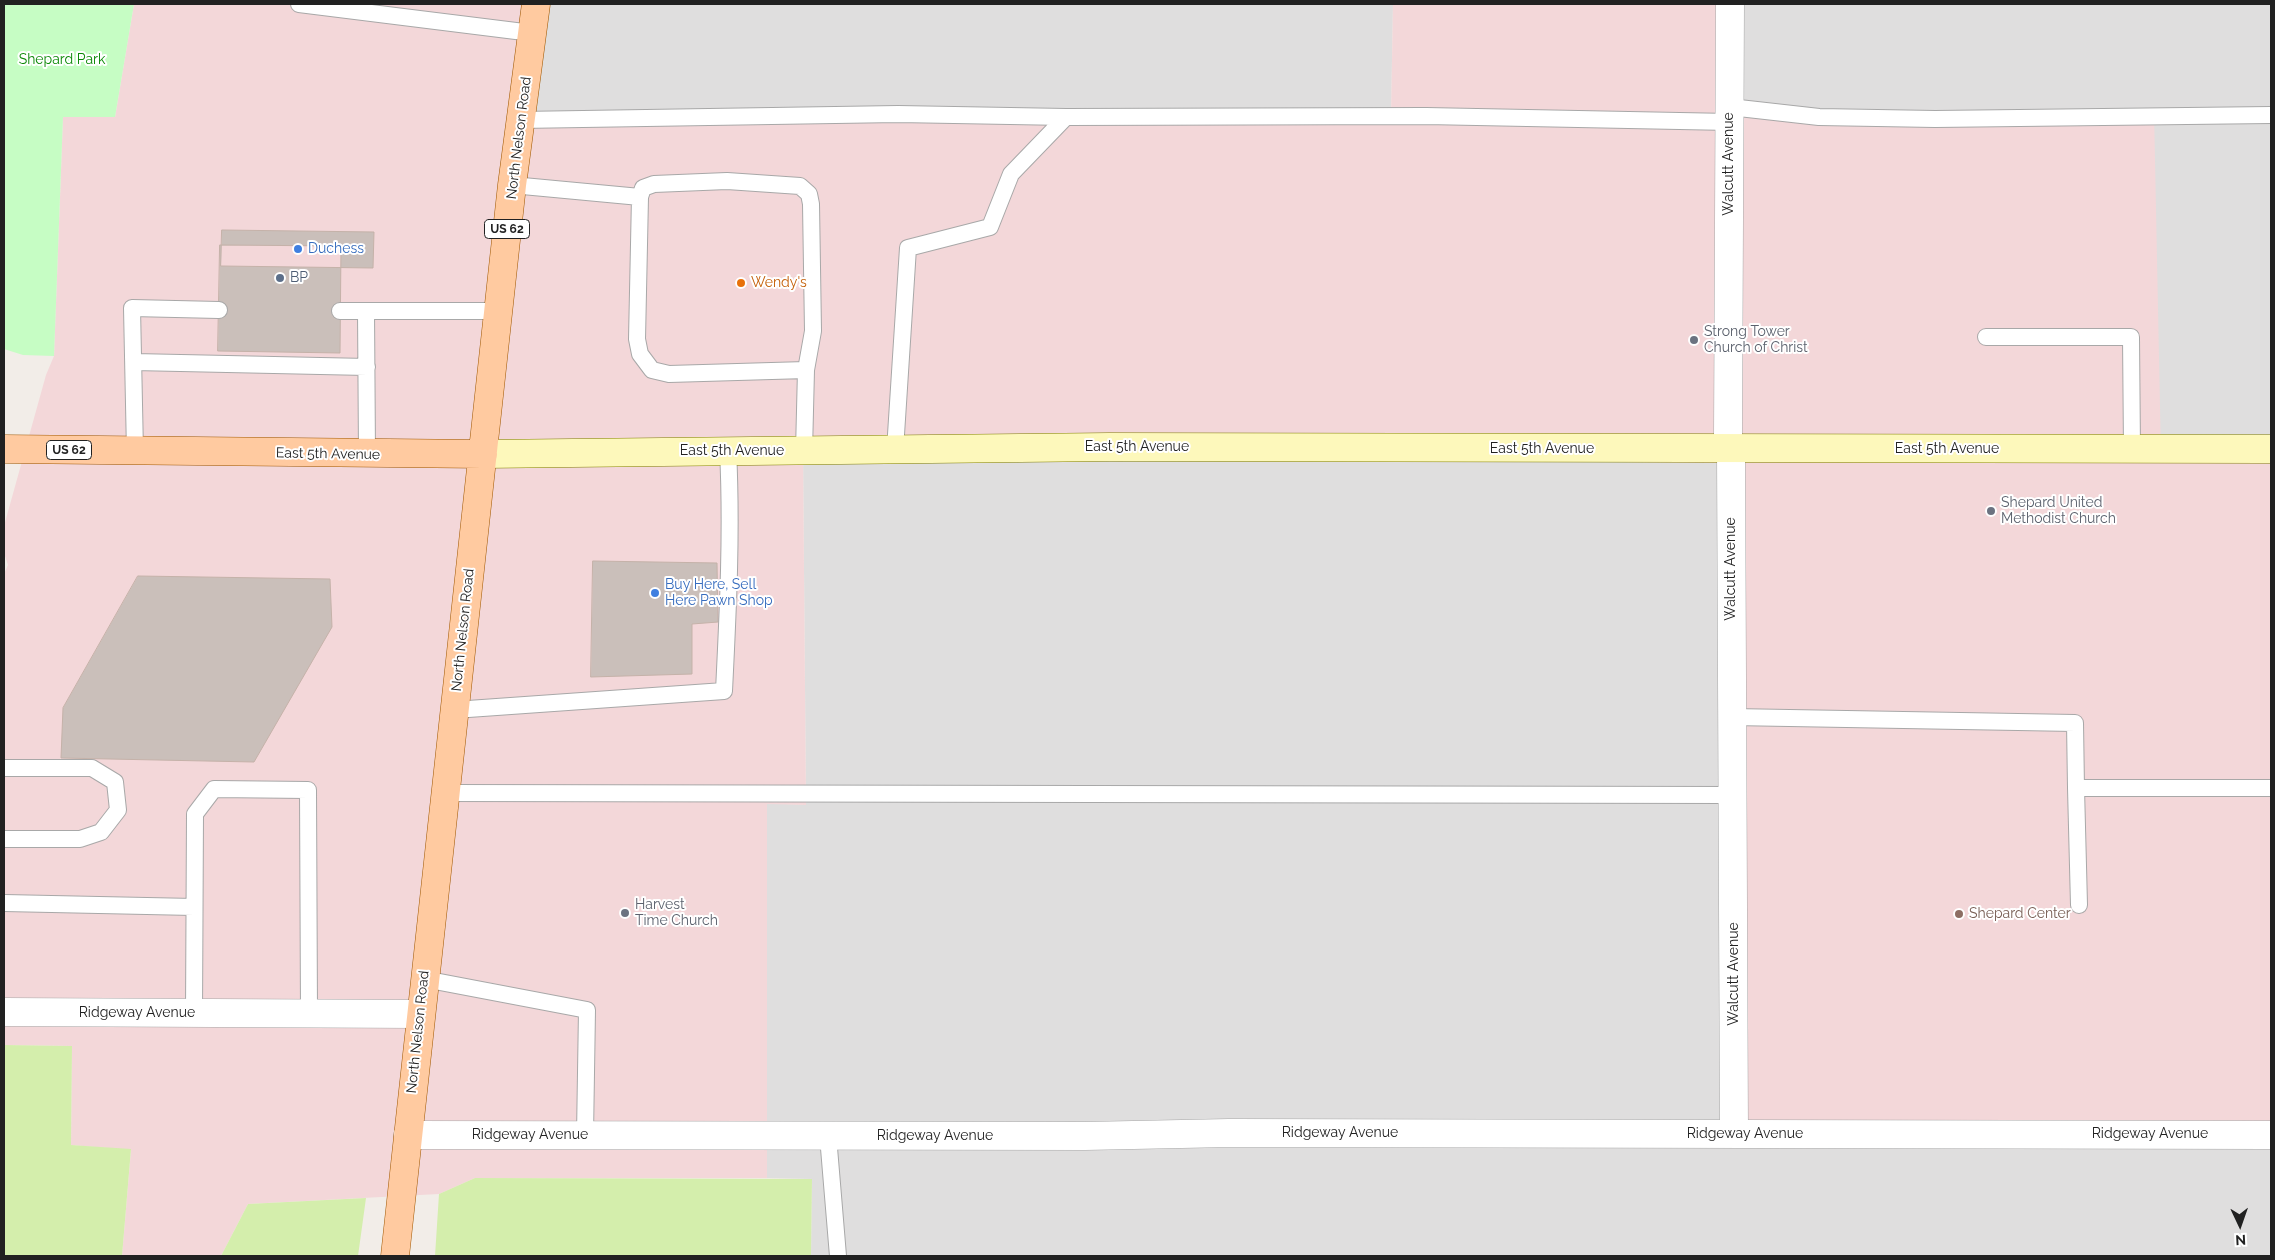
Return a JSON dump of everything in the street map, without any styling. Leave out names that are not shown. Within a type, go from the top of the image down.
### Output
[{"type":"main road","name":"North Nelson Road","points":[[395,1256],[444,793],[512,185],[536,4]]},
{"type":"main road","name":"East 5th Avenue","points":[[4,449],[135,452],[482,454],[1109,447],[1731,450],[2271,449]]},
{"type":"street","name":"Walcutt Avenue","points":[[1730,4],[1728,436],[1731,450],[1734,1134]]},
{"type":"street","name":"Ridgeway Avenue","points":[[4,1012],[420,1014]]},
{"type":"street","name":"Ridgeway Avenue","points":[[408,1135],[1085,1136],[1229,1133],[2271,1135]]},
{"type":"lane","points":[[299,4],[532,34]]},
{"type":"lane","points":[[520,120],[898,114],[1066,117],[1730,115],[1926,119],[2271,115]]},
{"type":"lane","points":[[895,450],[908,248],[990,227],[1010,174],[1066,117]]},
{"type":"lane","points":[[804,451],[807,362],[813,332],[811,204],[809,194],[800,186],[727,181],[654,184],[643,188],[640,197],[637,339],[640,354],[652,370],[669,374],[807,362]]},
{"type":"lane","points":[[512,185],[640,197]]},
{"type":"lane","points":[[135,452],[132,308],[219,310]]},
{"type":"lane","points":[[340,311],[498,311]]},
{"type":"lane","points":[[366,311],[367,454]]},
{"type":"lane","points":[[1986,337],[2131,337],[2132,449]]},
{"type":"lane","points":[[134,362],[367,367]]},
{"type":"lane","points":[[454,710],[724,691],[731,521],[728,450]]},
{"type":"lane","points":[[1732,717],[2075,723],[2079,905]]},
{"type":"lane","points":[[4,768],[92,768],[115,782],[118,810],[101,832],[80,839],[4,839]]},
{"type":"lane","points":[[2076,788],[2271,788]]},
{"type":"lane","points":[[194,1013],[195,814],[214,789],[308,790],[309,1014]]},
{"type":"lane","points":[[444,793],[1733,795]]},
{"type":"lane","points":[[4,904],[194,907]]},
{"type":"lane","points":[[424,979],[587,1010],[585,1135]]},
{"type":"lane","points":[[828,1136],[838,1256]]},
{"type":"shaded area","points":[[134,4],[536,4],[524,115],[1391,117],[1393,4],[1736,4],[1734,111],[2154,111],[2161,456],[2271,456],[2271,1138],[1734,1137],[1727,463],[803,454],[806,805],[767,804],[767,1178],[475,1178],[439,1194],[248,1204],[221,1256],[122,1256],[131,1150],[71,1145],[72,1046],[4,1045],[4,574],[8,565],[4,553],[4,526],[46,375],[54,356],[63,117],[115,117]]},
{"type":"shaded area","points":[[536,4],[1393,4],[1391,117],[524,115]]},
{"type":"shaded area","points":[[1736,4],[2271,4],[2271,456],[2161,457],[1734,112]]},
{"type":"shaded area","points":[[803,454],[1727,463],[2271,1138],[2271,1256],[811,1256],[812,1179],[767,1178],[767,803],[806,805]]},
{"type":"green space","name":"Shepard Park","points":[[4,4],[134,4],[115,117],[63,117],[54,356],[23,355],[4,349]]},
{"type":"green space","points":[[4,1045],[72,1046],[71,1145],[131,1149],[122,1256],[4,1256]]},
{"type":"green space","points":[[475,1178],[812,1179],[811,1256],[435,1256],[439,1194]]},
{"type":"green space","points":[[366,1198],[358,1256],[221,1256],[248,1204]]},
{"type":"building","name":"Duchess","points":[[222,230],[374,232],[373,268],[221,266]]},
{"type":"building","name":"BP","points":[[220,245],[341,246],[340,353],[218,351]]},
{"type":"building","name":"Buy Here, Sell Here Pawn Shop","points":[[593,561],[717,563],[718,622],[692,624],[692,674],[591,677]]},
{"type":"building","points":[[138,576],[330,579],[332,627],[254,762],[61,758],[63,708]]},
{"type":"place","name":"Duchess","points":[[298,249]]},
{"type":"place","name":"BP","points":[[280,278]]},
{"type":"place","name":"Wendy's","points":[[741,283]]},
{"type":"place","name":"Strong Tower Church of Christ","points":[[1694,340]]},
{"type":"place","name":"Shepard United Methodist Church","points":[[1991,511]]},
{"type":"place","name":"Buy Here, Sell Here Pawn Shop","points":[[655,593]]},
{"type":"place","name":"Harvest Time Church","points":[[625,913]]},
{"type":"place","name":"Shepard Center","points":[[1959,914]]}]
